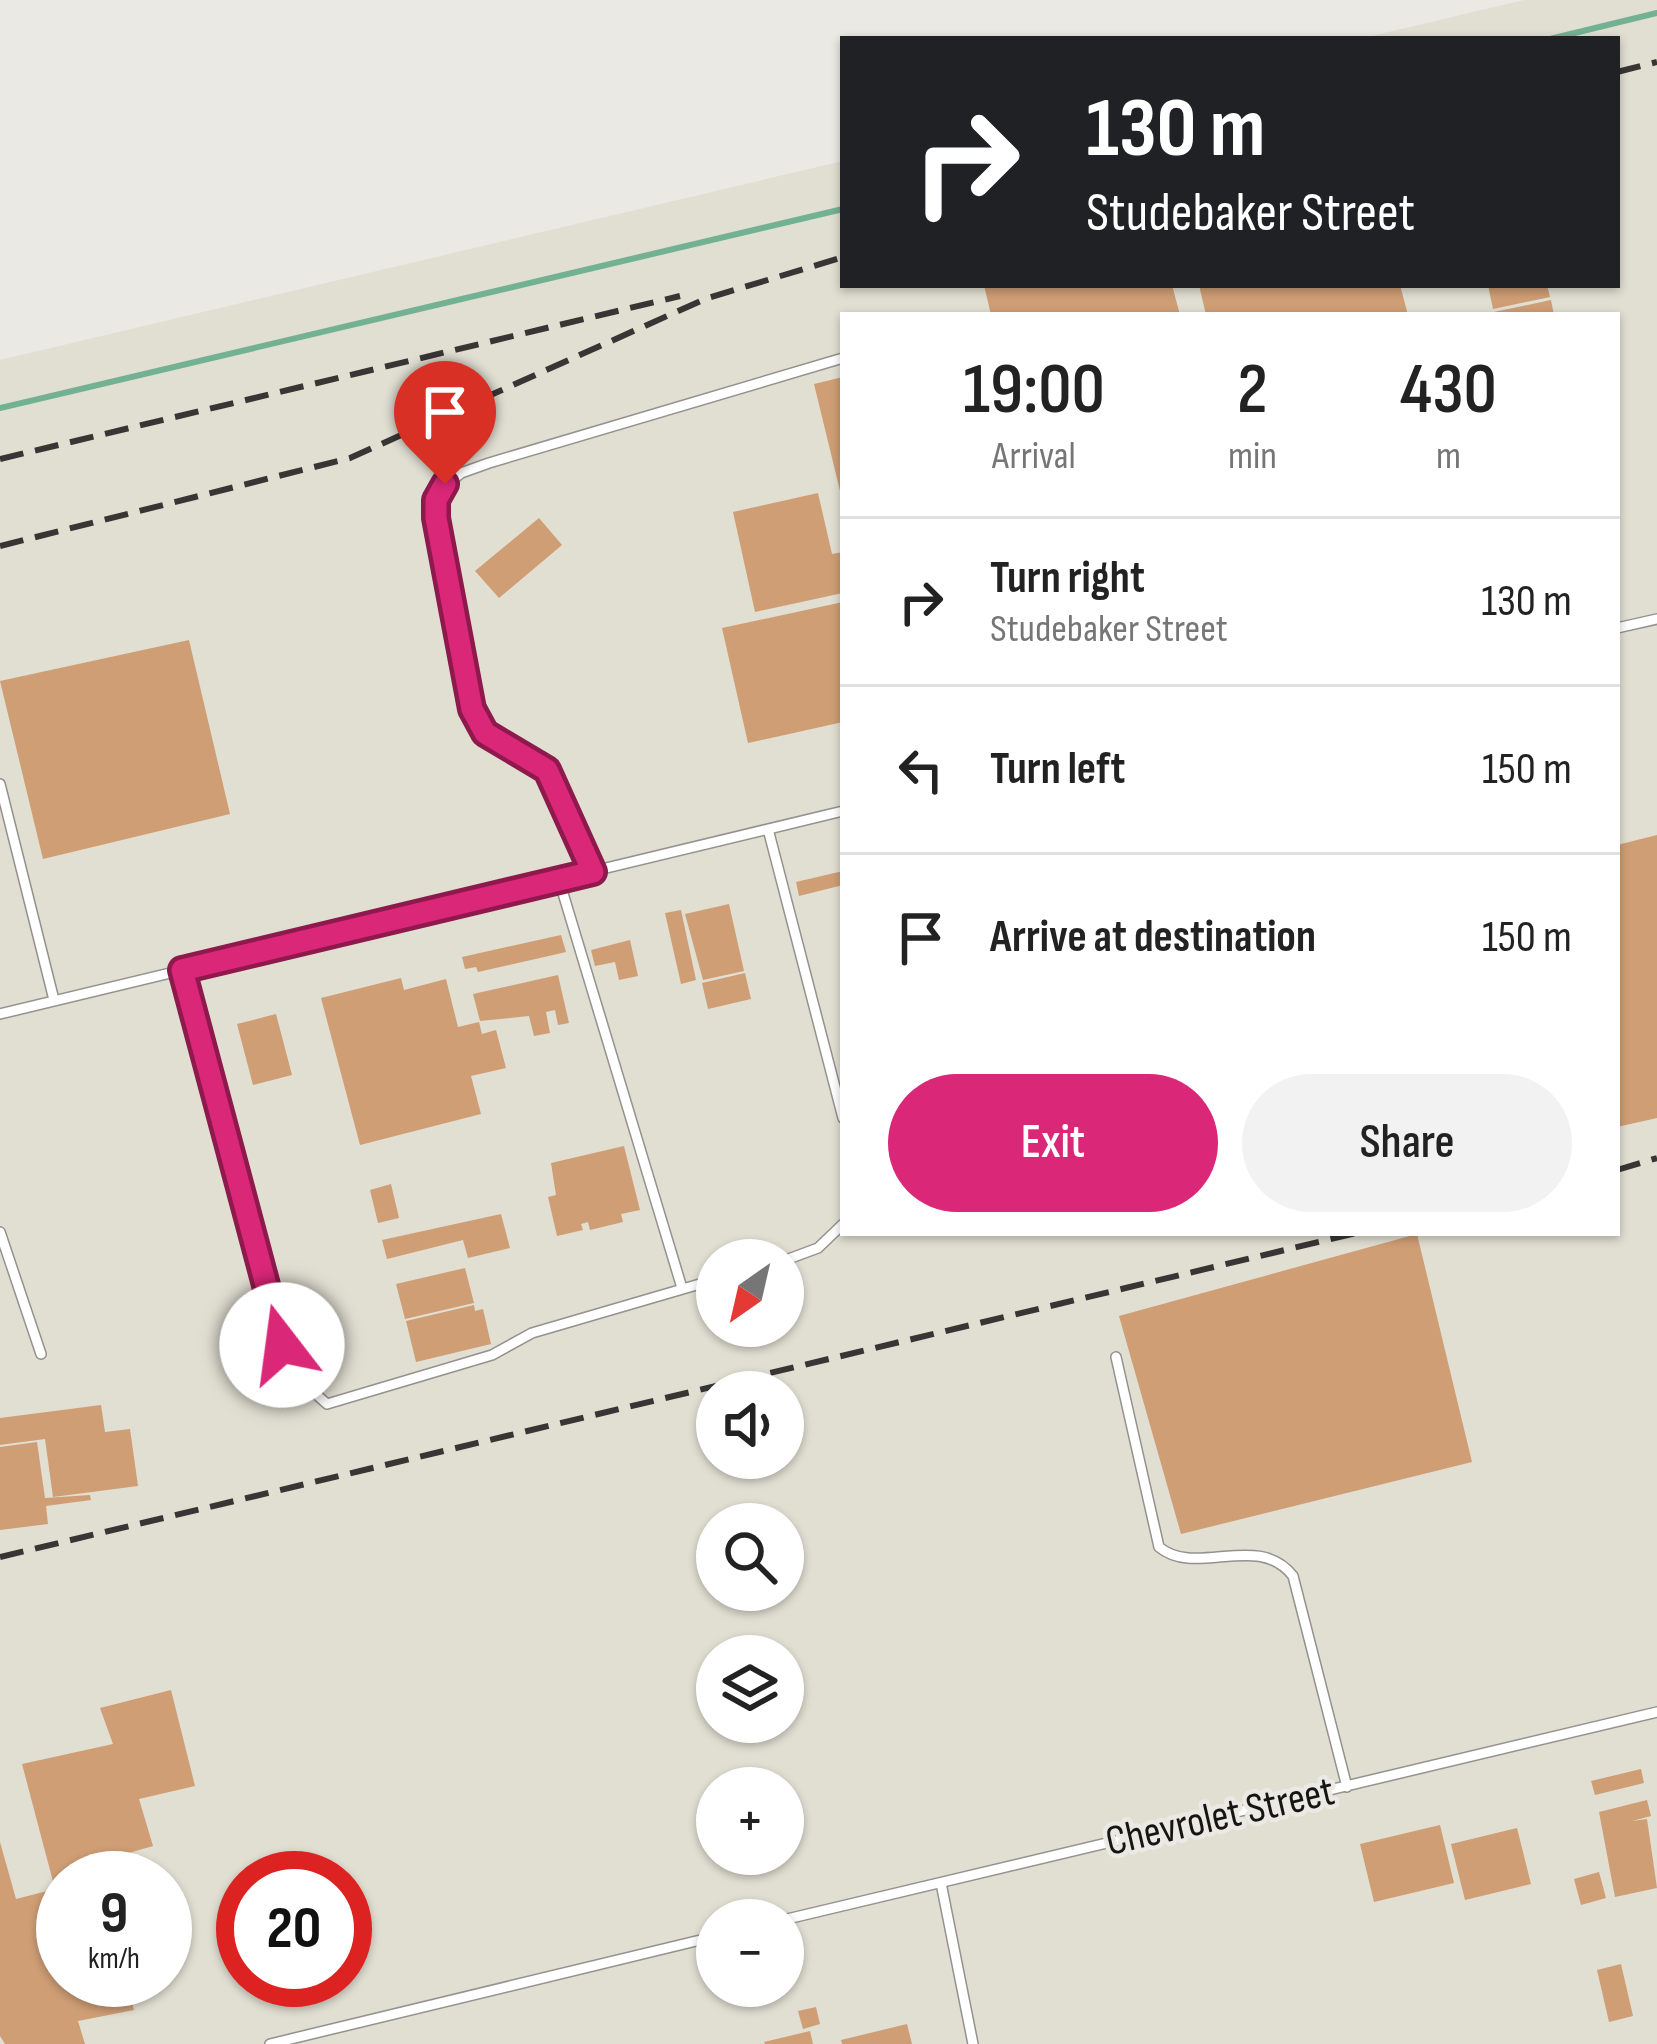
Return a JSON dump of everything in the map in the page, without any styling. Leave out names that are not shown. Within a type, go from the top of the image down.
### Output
[{"type":"lane","points":[[593,872],[547,770],[485,733],[472,709],[436,518],[440,491],[451,478],[475,468],[840,359]]},
{"type":"lane","points":[[1620,627],[1657,619]]},
{"type":"lane","points":[[0,784],[54,1000]]},
{"type":"lane","points":[[0,1014],[840,812]]},
{"type":"lane","points":[[768,829],[840,1106]]},
{"type":"lane","points":[[559,880],[682,1288]]},
{"type":"lane","points":[[182,970],[282,1345],[298,1378],[327,1404],[492,1355],[532,1333],[696,1284]]},
{"type":"lane","points":[[804,1254],[818,1249],[840,1227]]},
{"type":"lane","points":[[0,1232],[40,1354]]},
{"type":"lane","points":[[1115,1357],[1159,1547],[1182,1558],[1267,1557],[1283,1563],[1293,1576],[1348,1786]]},
{"type":"lane","name":"Chevrolet Street","points":[[804,1915],[1657,1712]]},
{"type":"lane","points":[[941,1883],[973,2044]]},
{"type":"lane","points":[[270,2044],[696,1941]]},
{"type":"shaded area","points":[[1524,0],[1657,0],[1657,2044],[0,2044],[0,360],[840,162],[840,288],[1620,288],[1620,36],[1372,36]]},
{"type":"building","points":[[985,288],[1173,288],[1179,312],[990,312]]},
{"type":"building","points":[[1200,288],[1401,288],[1407,312],[1205,312]]},
{"type":"building","points":[[1489,288],[1548,288],[1550,297],[1493,309]]},
{"type":"building","points":[[1551,300],[1553,312],[1494,312]]},
{"type":"building","points":[[840,378],[840,491],[814,384]]},
{"type":"building","points":[[818,493],[832,554],[840,553],[840,594],[755,612],[733,512]]},
{"type":"building","points":[[539,518],[562,545],[499,598],[475,571]]},
{"type":"building","points":[[840,603],[840,723],[748,743],[722,628]]},
{"type":"building","points":[[189,640],[230,814],[43,859],[0,681]]},
{"type":"building","points":[[1657,835],[1657,1118],[1620,1126],[1620,844]]},
{"type":"building","points":[[840,872],[840,886],[799,896],[796,882]]},
{"type":"building","points":[[729,904],[744,971],[703,980],[685,914]]},
{"type":"building","points":[[681,910],[696,980],[681,984],[665,913]]},
{"type":"building","points":[[561,935],[566,952],[478,972],[476,967],[465,969],[462,957]]},
{"type":"building","points":[[630,940],[638,976],[619,980],[615,962],[595,966],[591,950]]},
{"type":"building","points":[[745,973],[751,999],[708,1009],[702,983]]},
{"type":"building","points":[[558,975],[569,1023],[558,1025],[555,1010],[546,1012],[550,1033],[534,1036],[529,1016],[480,1021],[473,994]]},
{"type":"building","points":[[401,978],[404,990],[446,979],[458,1027],[479,1022],[482,1034],[496,1030],[506,1068],[471,1076],[481,1114],[360,1145],[321,998]]},
{"type":"building","points":[[276,1014],[292,1075],[253,1085],[237,1024]]},
{"type":"building","points":[[624,1146],[640,1210],[621,1214],[623,1222],[590,1230],[588,1222],[581,1224],[583,1230],[557,1236],[548,1197],[556,1195],[551,1163]]},
{"type":"building","points":[[391,1184],[399,1218],[378,1223],[370,1190]]},
{"type":"building","points":[[501,1214],[510,1248],[468,1258],[463,1240],[387,1259],[382,1240]]},
{"type":"building","points":[[1417,1236],[1472,1462],[1181,1534],[1119,1316]]},
{"type":"building","points":[[465,1268],[474,1303],[405,1319],[396,1284]]},
{"type":"building","points":[[474,1305],[475,1311],[483,1309],[491,1344],[416,1362],[406,1321]]},
{"type":"building","points":[[101,1405],[105,1432],[130,1429],[138,1486],[53,1497],[45,1439],[0,1445],[0,1418]]},
{"type":"building","points":[[37,1442],[45,1498],[90,1495],[91,1500],[46,1506],[48,1524],[0,1530],[0,1447]]},
{"type":"building","points":[[171,1690],[195,1786],[139,1799],[153,1846],[136,1851],[45,1851],[22,1764],[113,1744],[100,1708]]},
{"type":"building","points":[[1641,1769],[1644,1783],[1595,1795],[1591,1781]]},
{"type":"building","points":[[1647,1800],[1651,1816],[1632,1821],[1647,1819],[1657,1888],[1615,1897],[1599,1812]]},
{"type":"building","points":[[1440,1825],[1454,1883],[1374,1902],[1360,1844]]},
{"type":"building","points":[[1517,1828],[1531,1884],[1465,1900],[1451,1844]]},
{"type":"building","points":[[0,1842],[16,1899],[36,1894],[36,2007],[134,2010],[78,2021],[85,2044],[5,2044],[0,2036]]},
{"type":"building","points":[[1599,1872],[1606,1898],[1581,1905],[1574,1879]]},
{"type":"building","points":[[1621,1964],[1633,2016],[1609,2022],[1597,1970]]},
{"type":"building","points":[[816,2007],[820,2024],[803,2029],[798,2011]]},
{"type":"building","points":[[907,2024],[912,2044],[842,2044],[841,2040]]},
{"type":"building","points":[[810,2031],[813,2044],[764,2042]]},
{"type":"waterway","points":[[1562,36],[1657,13]]},
{"type":"waterway","points":[[0,408],[840,210]]},
{"type":"railway","points":[[1620,71],[1657,62]]},
{"type":"railway","points":[[0,546],[350,458],[705,299],[840,258]]},
{"type":"railway","points":[[0,459],[680,296]]},
{"type":"railway","points":[[1620,1169],[1657,1158]]},
{"type":"railway","points":[[0,1557],[1343,1236]]},
{"type":"route","points":[[282,1345],[182,970],[593,872],[547,770],[519,749],[485,733],[472,709],[436,518],[436,500],[445,484]]}]
